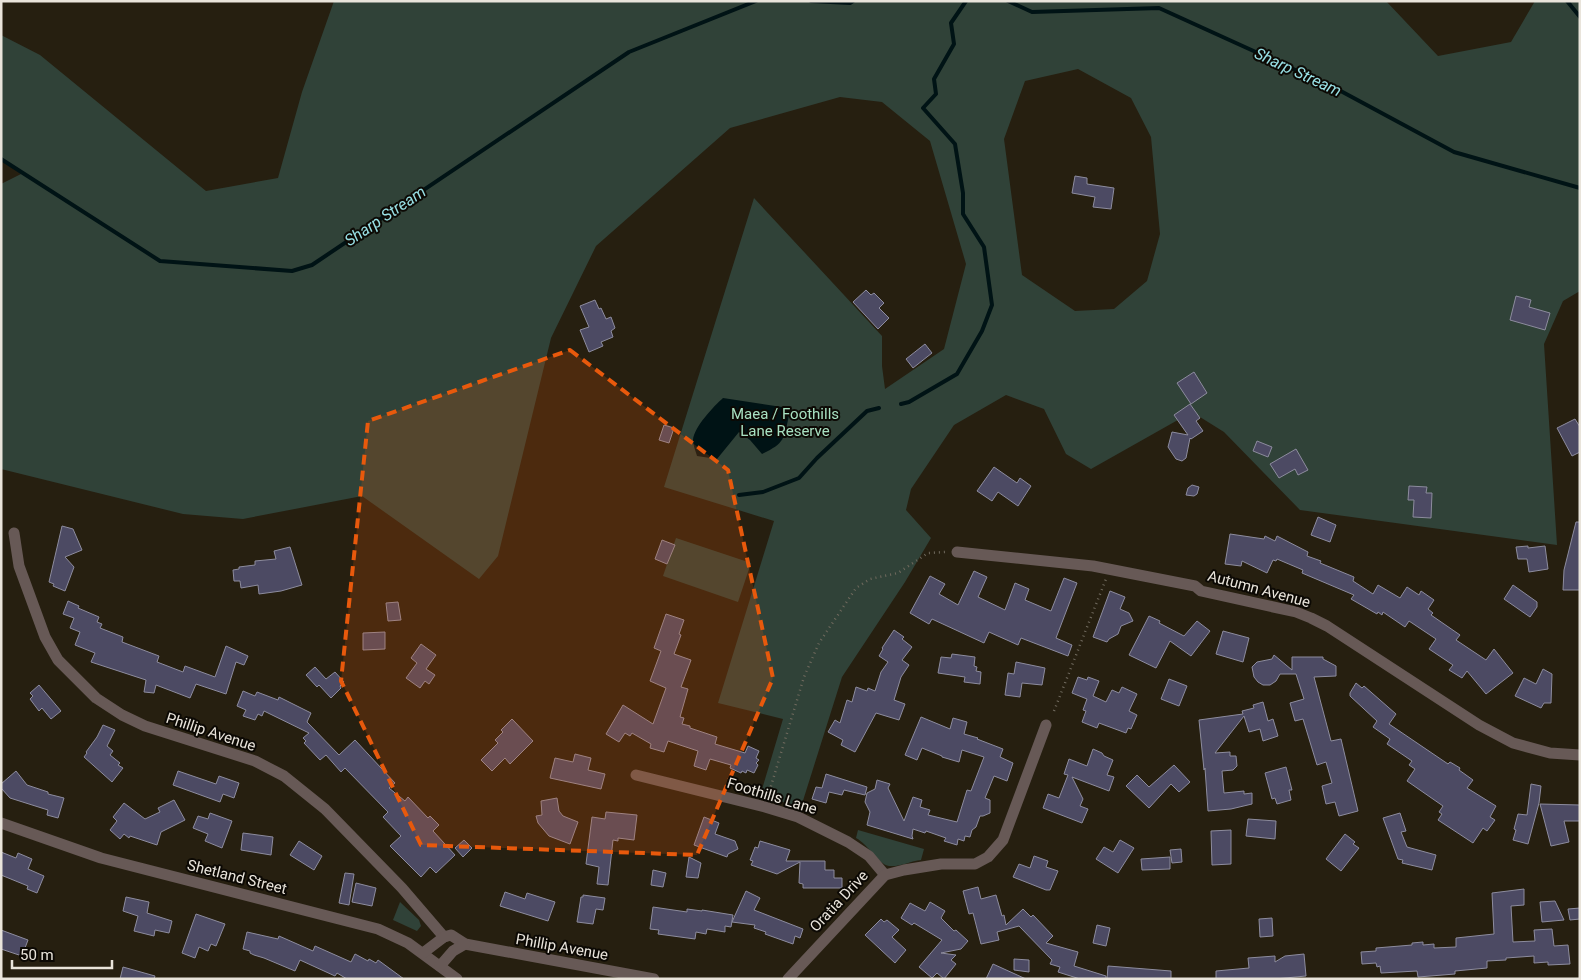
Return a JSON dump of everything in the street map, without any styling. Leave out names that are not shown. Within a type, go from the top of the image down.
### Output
[{"type":"street","name":"Phillip Avenue","points":[[14,533],[19,566],[45,637],[58,660],[96,698],[122,715],[145,726],[255,761],[284,776],[325,809],[402,888],[444,937],[451,935],[465,944],[654,979]]},
{"type":"street","name":"Autumn Avenue","points":[[957,552],[1110,569],[1195,586],[1200,591],[1296,612],[1327,626],[1479,725],[1513,743],[1550,754],[1580,756]]},
{"type":"street","name":"Oratia Drive","points":[[788,979],[884,875],[941,864],[975,864],[988,856],[1003,840],[1046,725]]},
{"type":"street","name":"Foothills Lane","points":[[636,775],[798,817],[848,842],[868,856],[884,875]]},
{"type":"street","name":"Shetland Street","points":[[1,823],[101,858],[378,929],[394,935],[423,953],[457,979]]},
{"type":"street","points":[[423,953],[444,937]]},
{"type":"street","points":[[440,966],[453,951],[465,944]]},
{"type":"path","points":[[767,800],[804,677],[819,642],[856,588],[870,579],[898,573],[928,553],[957,552]]},
{"type":"path","points":[[1054,711],[1109,573]]},
{"type":"highlighted area","points":[[570,350],[728,470],[773,678],[697,855],[421,845],[341,681],[368,421]]},
{"type":"green space","name":"Maea / Foothills Lane Reserve","points":[[334,1],[1386,1],[1438,56],[1511,42],[1535,1],[1580,1],[1580,291],[1563,301],[1544,344],[1557,545],[1300,510],[1224,432],[1192,412],[1091,469],[1066,454],[1044,409],[1006,395],[954,425],[911,489],[906,510],[931,538],[905,582],[842,677],[801,807],[760,796],[783,719],[718,703],[774,521],[664,487],[754,198],[882,336],[882,366],[885,389],[944,349],[966,264],[930,141],[882,102],[840,97],[730,128],[596,246],[551,338],[498,556],[479,579],[362,496],[243,519],[183,514],[1,469],[1,184],[23,173],[1,159],[1,35],[40,55],[206,191],[278,178],[302,92]],"holes":[[[1078,69],[1131,98],[1151,137],[1160,234],[1147,281],[1114,309],[1075,311],[1022,275],[1004,139],[1025,81]]]},
{"type":"green space","points":[[676,538],[751,563],[738,602],[663,576]]},
{"type":"green space","points":[[858,830],[924,849],[921,860],[897,866],[885,865],[856,838]]},
{"type":"green space","points":[[400,902],[419,920],[421,926],[417,931],[393,920]]},
{"type":"shaded area","points":[[723,398],[782,407],[789,415],[782,439],[775,447],[762,454],[750,440],[739,432],[717,459],[697,456],[693,442],[694,435],[705,417]]},
{"type":"building","points":[[1075,176],[1087,178],[1087,184],[1114,188],[1111,209],[1093,207],[1095,197],[1072,193]]},
{"type":"building","points":[[866,290],[871,295],[874,293],[884,303],[879,308],[889,318],[878,329],[853,302]]},
{"type":"building","points":[[1516,296],[1531,300],[1529,307],[1550,313],[1545,330],[1510,320]]},
{"type":"building","points":[[595,300],[606,319],[611,317],[615,328],[611,331],[613,337],[601,342],[603,346],[589,352],[580,330],[589,327],[580,306]]},
{"type":"building","points":[[925,344],[932,353],[913,368],[906,359]]},
{"type":"building","points":[[1194,372],[1207,393],[1191,404],[1177,383]]},
{"type":"building","points":[[1190,404],[1200,418],[1196,421],[1203,431],[1190,438],[1186,458],[1182,461],[1176,459],[1168,447],[1172,432],[1188,435],[1174,415]]},
{"type":"building","points":[[1575,419],[1580,427],[1580,452],[1572,456],[1557,428]]},
{"type":"building","points":[[664,425],[674,428],[669,443],[659,440]]},
{"type":"building","points":[[1257,441],[1272,447],[1268,457],[1253,451]]},
{"type":"building","points":[[1296,449],[1308,470],[1298,475],[1295,469],[1279,478],[1270,464]]},
{"type":"building","points":[[994,467],[1017,483],[1020,478],[1031,486],[1018,506],[998,492],[992,501],[977,491]]},
{"type":"building","points":[[1192,485],[1199,487],[1197,494],[1194,496],[1186,495],[1188,488]]},
{"type":"building","points":[[1409,486],[1427,487],[1426,493],[1432,493],[1431,518],[1413,517],[1414,500],[1408,500]]},
{"type":"building","points":[[1318,517],[1336,525],[1330,542],[1311,535]]},
{"type":"building","points":[[1576,522],[1580,522],[1580,590],[1563,590],[1564,570]]},
{"type":"building","points":[[62,526],[73,529],[82,550],[65,557],[74,567],[65,591],[53,586],[54,584],[49,582]]},
{"type":"building","points":[[1230,534],[1264,539],[1265,536],[1275,541],[1277,536],[1308,552],[1307,556],[1321,561],[1320,563],[1354,577],[1353,581],[1373,594],[1378,585],[1400,598],[1407,587],[1419,595],[1421,591],[1434,600],[1428,609],[1433,613],[1431,615],[1460,635],[1456,640],[1486,660],[1494,649],[1513,673],[1486,694],[1467,671],[1462,678],[1449,670],[1453,665],[1429,649],[1436,639],[1409,621],[1405,627],[1383,612],[1382,615],[1378,612],[1377,614],[1351,599],[1354,595],[1302,573],[1303,570],[1277,559],[1276,561],[1273,560],[1267,573],[1242,561],[1241,566],[1225,564]]},
{"type":"building","points":[[662,540],[675,545],[667,564],[655,559]]},
{"type":"building","points":[[1528,546],[1528,548],[1545,546],[1548,569],[1529,572],[1527,559],[1518,559],[1516,547]]},
{"type":"building","points":[[290,547],[302,585],[281,591],[259,594],[258,585],[241,588],[240,581],[234,581],[233,570],[239,569],[239,567],[255,565],[255,561],[276,559],[274,551]]},
{"type":"building","points":[[974,571],[987,577],[978,597],[1005,610],[1015,583],[1029,589],[1025,600],[1051,611],[1064,578],[1077,583],[1056,638],[1072,645],[1068,656],[1021,638],[1018,645],[989,632],[984,643],[932,619],[929,624],[910,613],[930,576],[945,584],[939,594],[958,605]]},
{"type":"building","points":[[1513,585],[1537,602],[1537,607],[1530,617],[1504,599]]},
{"type":"building","points":[[1110,591],[1125,597],[1120,609],[1129,613],[1133,621],[1121,626],[1118,634],[1107,642],[1093,637]]},
{"type":"building","points":[[68,601],[79,606],[78,608],[99,617],[97,622],[102,624],[100,628],[123,637],[122,642],[159,656],[157,662],[183,672],[185,666],[215,677],[226,646],[248,656],[244,665],[236,662],[226,694],[196,684],[190,698],[156,685],[154,693],[144,692],[146,680],[91,662],[95,653],[75,645],[80,632],[70,628],[74,618],[63,614]]},
{"type":"building","points":[[398,602],[401,620],[388,621],[386,603]]},
{"type":"building","points":[[666,614],[684,620],[674,654],[691,660],[681,687],[688,689],[680,717],[684,718],[682,724],[717,737],[715,744],[745,753],[748,746],[759,751],[756,758],[759,760],[756,763],[758,765],[754,773],[747,770],[746,773],[742,771],[741,773],[730,768],[731,765],[710,759],[706,770],[694,766],[698,751],[668,741],[664,752],[650,748],[651,744],[632,733],[630,736],[625,733],[619,742],[606,734],[623,705],[653,724],[666,688],[650,681],[661,651],[654,648]]},
{"type":"building","points":[[1149,616],[1184,636],[1197,621],[1210,631],[1191,656],[1170,641],[1156,668],[1129,655]]},
{"type":"building","points":[[894,630],[904,637],[902,639],[912,647],[902,660],[909,665],[901,677],[894,700],[905,704],[899,720],[876,713],[855,752],[841,745],[843,740],[828,732],[835,720],[840,723],[847,700],[852,702],[856,687],[867,691],[868,688],[875,691],[881,672],[888,662],[879,656]]},
{"type":"building","points":[[1223,631],[1249,638],[1243,662],[1216,654]]},
{"type":"building","points":[[385,632],[385,649],[363,650],[363,633]]},
{"type":"building","points":[[421,644],[436,655],[426,669],[435,675],[429,684],[425,681],[420,688],[406,678],[417,663],[411,658]]},
{"type":"building","points":[[952,654],[975,657],[974,666],[977,667],[976,671],[981,672],[980,684],[964,682],[965,677],[938,673],[941,657],[951,658]]},
{"type":"building","points":[[1274,655],[1292,670],[1292,657],[1323,657],[1323,659],[1336,666],[1336,676],[1314,677],[1331,741],[1341,739],[1358,811],[1339,816],[1335,802],[1326,804],[1322,786],[1332,783],[1326,762],[1317,765],[1303,719],[1295,721],[1290,703],[1304,699],[1296,674],[1280,674],[1276,681],[1270,685],[1263,685],[1254,677],[1252,667],[1257,662],[1272,659]]},
{"type":"building","points":[[1016,662],[1045,668],[1042,685],[1022,683],[1020,697],[1005,695],[1008,673],[1014,674]]},
{"type":"building","points":[[315,667],[326,679],[335,672],[344,682],[331,698],[306,675]]},
{"type":"building","points":[[1543,669],[1552,674],[1551,703],[1544,703],[1541,708],[1515,696],[1524,678],[1536,684]]},
{"type":"building","points":[[1078,677],[1087,680],[1088,677],[1099,681],[1093,696],[1106,702],[1112,690],[1119,693],[1122,687],[1137,694],[1129,711],[1137,715],[1131,729],[1128,728],[1126,733],[1099,723],[1097,728],[1082,722],[1086,711],[1083,710],[1087,699],[1072,693]]},
{"type":"building","points":[[1169,679],[1187,686],[1179,706],[1161,699]]},
{"type":"building","points":[[1356,683],[1362,688],[1364,686],[1396,714],[1389,724],[1448,764],[1450,762],[1460,768],[1459,770],[1473,780],[1467,788],[1496,806],[1490,817],[1495,820],[1487,831],[1483,828],[1473,843],[1438,820],[1442,814],[1439,812],[1443,806],[1407,781],[1415,769],[1409,765],[1412,761],[1387,744],[1390,739],[1373,727],[1377,721],[1350,696]]},
{"type":"building","points":[[39,685],[61,711],[51,719],[42,708],[39,711],[30,699],[33,696],[30,693]]},
{"type":"building","points":[[243,691],[255,696],[257,692],[278,700],[279,697],[311,713],[307,722],[339,755],[355,740],[395,783],[389,788],[405,801],[408,797],[428,818],[430,816],[439,825],[433,831],[455,855],[436,873],[430,867],[421,877],[390,846],[401,836],[383,817],[388,812],[345,768],[341,772],[326,755],[320,760],[304,743],[306,741],[303,738],[309,733],[264,711],[262,716],[258,714],[255,720],[243,716],[246,710],[237,706]]},
{"type":"building","points":[[1263,702],[1268,721],[1273,719],[1278,736],[1263,741],[1260,729],[1249,732],[1244,716],[1215,753],[1230,752],[1230,756],[1236,756],[1237,766],[1233,770],[1222,771],[1224,793],[1244,791],[1244,794],[1252,793],[1252,804],[1231,809],[1208,811],[1199,720],[1243,714],[1242,711],[1254,708],[1253,705]]},
{"type":"building","points":[[921,717],[950,729],[953,718],[967,722],[964,734],[1003,749],[1000,757],[1013,763],[1007,781],[994,776],[985,798],[990,800],[990,813],[980,816],[970,837],[965,836],[964,841],[958,839],[957,845],[944,841],[946,838],[926,831],[925,833],[913,829],[913,839],[867,825],[870,812],[865,802],[867,793],[875,789],[877,780],[890,784],[888,788],[904,821],[913,797],[922,800],[920,807],[930,810],[928,815],[957,822],[967,790],[971,791],[984,757],[962,750],[959,762],[922,748],[917,760],[905,755]]},
{"type":"building","points":[[512,719],[533,741],[510,764],[505,758],[492,771],[481,760],[498,743],[495,740],[503,732],[501,730]]},
{"type":"building","points":[[103,725],[115,730],[107,746],[113,751],[110,755],[123,768],[112,782],[84,757]]},
{"type":"building","points":[[1093,749],[1113,760],[1107,775],[1114,777],[1109,791],[1072,777],[1083,799],[1080,806],[1088,809],[1082,823],[1043,808],[1048,794],[1059,798],[1068,775],[1064,774],[1069,759],[1087,766]]},
{"type":"building","points":[[575,754],[591,758],[588,770],[605,774],[601,789],[550,778],[555,758],[573,762]]},
{"type":"building","points":[[1174,765],[1190,782],[1179,792],[1171,784],[1149,808],[1126,786],[1137,775],[1149,787]]},
{"type":"building","points":[[1286,767],[1292,790],[1289,790],[1291,800],[1277,804],[1275,798],[1272,799],[1265,773]]},
{"type":"building","points":[[16,771],[27,785],[48,792],[48,794],[64,798],[58,818],[47,815],[48,810],[10,798],[1,788],[1,784]]},
{"type":"building","points":[[178,771],[216,784],[219,776],[239,783],[234,798],[223,794],[220,802],[173,785]]},
{"type":"building","points":[[826,774],[867,787],[865,795],[844,790],[842,795],[829,792],[826,803],[812,799],[816,787],[822,788]]},
{"type":"building","points":[[1531,784],[1541,786],[1539,803],[1528,844],[1513,840],[1518,814],[1527,815]]},
{"type":"building","points":[[557,798],[559,811],[563,816],[578,822],[570,844],[549,836],[538,823],[536,816],[542,815],[541,801]]},
{"type":"building","points":[[174,800],[185,820],[161,832],[157,845],[130,836],[129,838],[124,834],[120,839],[110,830],[117,821],[113,817],[124,803],[145,819],[160,812],[158,808]]},
{"type":"building","points":[[1540,804],[1580,805],[1580,821],[1564,821],[1569,842],[1551,846]]},
{"type":"building","points":[[606,812],[637,815],[634,840],[618,838],[618,841],[613,840],[608,885],[597,884],[599,867],[586,864],[592,817],[605,819]]},
{"type":"building","points":[[210,813],[232,821],[222,848],[205,841],[208,834],[193,828],[198,816],[208,819]]},
{"type":"building","points":[[1400,813],[1406,831],[1401,832],[1407,847],[1436,855],[1432,870],[1402,863],[1403,860],[1398,859],[1383,818]]},
{"type":"building","points":[[704,817],[719,823],[715,834],[735,841],[738,849],[728,854],[727,857],[694,845]]},
{"type":"building","points":[[1248,819],[1276,821],[1275,839],[1246,836]]},
{"type":"building","points":[[1231,830],[1231,864],[1212,865],[1211,831]]},
{"type":"building","points":[[243,833],[273,837],[271,855],[241,850]]},
{"type":"building","points":[[1345,834],[1359,848],[1341,871],[1326,859]]},
{"type":"building","points":[[464,840],[472,848],[463,857],[455,848]]},
{"type":"building","points":[[1120,840],[1134,848],[1118,873],[1096,859],[1104,847],[1113,852]]},
{"type":"building","points":[[299,841],[322,856],[314,870],[290,855]]},
{"type":"building","points":[[760,841],[790,850],[786,861],[825,861],[825,870],[834,870],[834,878],[842,878],[842,888],[803,888],[803,884],[799,883],[800,862],[777,874],[751,865],[753,861],[750,860],[755,847],[758,848]]},
{"type":"building","points":[[1181,849],[1182,862],[1172,863],[1170,850]]},
{"type":"building","points":[[1,852],[16,858],[18,853],[32,859],[28,869],[44,876],[37,893],[27,889],[28,886],[1,875]]},
{"type":"building","points":[[1034,856],[1048,861],[1046,867],[1058,871],[1050,890],[1013,877],[1019,864],[1030,868]]},
{"type":"building","points":[[689,857],[701,863],[698,878],[686,877]]},
{"type":"building","points":[[1170,857],[1170,869],[1142,870],[1141,859]]},
{"type":"building","points":[[653,870],[666,873],[663,887],[651,885]]},
{"type":"building","points":[[345,873],[354,874],[349,905],[339,903]]},
{"type":"building","points":[[356,883],[376,888],[372,906],[352,902]]},
{"type":"building","points":[[978,887],[981,899],[996,895],[1006,925],[1023,909],[1031,917],[1033,915],[1053,936],[1046,943],[1078,952],[1074,966],[1106,976],[1106,979],[1080,979],[1058,972],[1060,967],[1050,964],[1052,960],[1019,926],[997,932],[999,940],[981,944],[973,913],[969,914],[963,891]]},
{"type":"building","points":[[1524,889],[1524,905],[1511,906],[1513,942],[1535,941],[1534,930],[1552,929],[1554,946],[1568,945],[1570,964],[1548,965],[1548,962],[1534,963],[1534,956],[1506,958],[1506,960],[1487,961],[1487,968],[1455,971],[1455,974],[1418,977],[1417,971],[1381,973],[1380,966],[1377,967],[1376,963],[1362,964],[1361,952],[1376,951],[1376,948],[1412,945],[1412,943],[1423,942],[1423,945],[1434,944],[1434,948],[1456,947],[1456,938],[1494,934],[1492,893]]},
{"type":"building","points":[[746,891],[760,898],[754,910],[803,929],[800,938],[795,936],[793,944],[765,934],[766,932],[754,928],[755,925],[732,922]]},
{"type":"building","points":[[505,892],[525,899],[527,893],[555,902],[548,921],[500,906]]},
{"type":"building","points":[[583,895],[605,898],[603,910],[596,909],[593,924],[577,922],[581,897]]},
{"type":"building","points":[[126,897],[149,902],[147,913],[172,921],[169,933],[155,930],[154,936],[134,931],[138,916],[123,911]]},
{"type":"building","points":[[1555,901],[1564,920],[1542,922],[1540,902]]},
{"type":"building","points":[[930,902],[945,911],[941,918],[968,941],[961,949],[941,953],[956,955],[951,960],[956,964],[944,979],[937,973],[932,978],[919,967],[942,940],[914,923],[912,925],[901,918],[910,903],[925,911]]},
{"type":"building","points":[[653,907],[687,912],[687,909],[702,910],[733,915],[731,927],[725,926],[725,932],[707,929],[706,934],[696,932],[695,939],[658,934],[659,930],[650,929]]},
{"type":"building","points":[[1580,908],[1580,919],[1570,920],[1568,909]]},
{"type":"building","points":[[196,914],[225,924],[216,946],[211,944],[208,951],[199,947],[195,958],[182,953]]},
{"type":"building","points":[[1272,918],[1273,936],[1260,937],[1259,919]]},
{"type":"building","points":[[881,919],[884,922],[887,920],[899,930],[892,937],[906,950],[895,963],[865,935]]},
{"type":"building","points":[[1097,925],[1110,928],[1106,946],[1093,943]]},
{"type":"building","points":[[1,930],[28,940],[22,956],[1,949]]},
{"type":"building","points":[[247,932],[278,939],[279,936],[313,951],[315,946],[351,962],[355,954],[368,961],[369,959],[376,963],[378,960],[404,979],[347,979],[337,973],[335,976],[300,960],[295,971],[243,949]]},
{"type":"building","points":[[1304,954],[1306,976],[1275,979],[1216,979],[1216,971],[1249,968],[1248,958],[1275,956],[1275,962],[1285,956]]},
{"type":"building","points":[[1014,959],[1029,960],[1029,972],[1014,970]]},
{"type":"building","points":[[993,964],[1026,979],[986,979]]},
{"type":"building","points":[[1108,966],[1171,971],[1171,979],[1107,979]]},
{"type":"building","points":[[123,967],[155,976],[154,979],[120,979]]},
{"type":"waterway","name":"Sharp Stream","points":[[1,159],[160,261],[292,271],[312,265],[629,52],[756,1]]},
{"type":"waterway","name":"Sharp Stream","points":[[811,1],[850,3],[853,1]]},
{"type":"waterway","points":[[901,404],[909,402],[957,374],[982,331],[992,305],[984,247],[963,214],[963,193],[955,144],[923,108],[936,94],[934,79],[954,44],[951,23],[966,1]]},
{"type":"waterway","name":"Sharp Stream","points":[[1008,1],[1032,12],[1159,8],[1337,89],[1454,152],[1580,188]]},
{"type":"waterway","points":[[1567,1],[1580,17]]},
{"type":"waterway","points":[[739,495],[763,492],[799,478],[817,458],[867,411],[879,408]]}]
